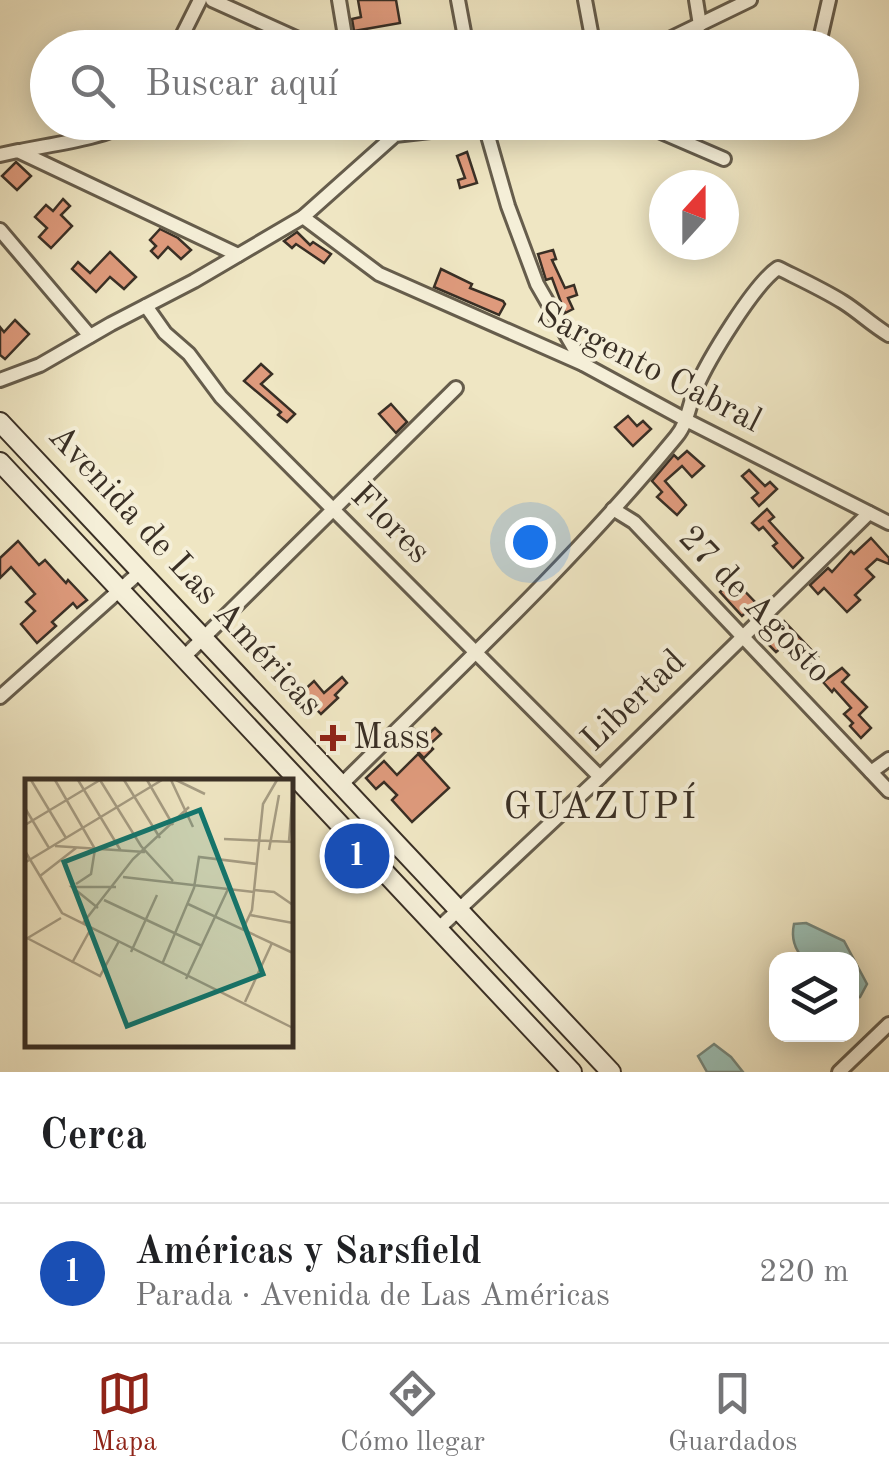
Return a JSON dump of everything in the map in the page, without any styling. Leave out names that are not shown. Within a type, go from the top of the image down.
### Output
[{"type":"main road","name":"Avenida de Las Américas","points":[[0,422],[611,1072]]},
{"type":"main road","name":"Avenida de Las Américas","points":[[0,462],[572,1072]]},
{"type":"street","points":[[185,30],[200,0]]},
{"type":"street","points":[[212,0],[278,30]]},
{"type":"street","points":[[340,0],[344,30]]},
{"type":"street","points":[[458,0],[463,30]]},
{"type":"street","points":[[585,0],[591,30]]},
{"type":"street","points":[[696,0],[700,26]]},
{"type":"street","points":[[691,30],[750,0]]},
{"type":"street","points":[[822,30],[830,0]]},
{"type":"street","points":[[0,155],[70,140]]},
{"type":"street","points":[[0,380],[40,365],[303,217],[389,140]]},
{"type":"street","points":[[489,140],[508,206],[538,284],[583,364]]},
{"type":"street","points":[[680,140],[724,159]]},
{"type":"street","points":[[18,151],[238,255]]},
{"type":"street","name":"Sargento Cabral","points":[[303,217],[378,274],[583,364],[889,523]]},
{"type":"street","points":[[0,230],[90,336]]},
{"type":"street","points":[[342,785],[613,510],[680,432],[694,392],[722,341],[770,273],[778,268],[846,304],[889,335]]},
{"type":"street","name":"Flores","points":[[146,306],[221,397],[600,777]]},
{"type":"street","points":[[184,657],[456,388]]},
{"type":"street","name":"27 de Agosto","points":[[613,510],[634,522],[889,791]]},
{"type":"street","name":"Libertad","points":[[438,929],[600,777],[869,513]]},
{"type":"street","points":[[0,697],[141,571]]},
{"type":"street","points":[[871,772],[889,759]]},
{"type":"street","points":[[838,1072],[889,1024]]},
{"type":"water","points":[[806,923],[844,941],[850,952],[799,952],[794,943],[794,924]]},
{"type":"water","points":[[859,969],[867,984],[859,997]]},
{"type":"water","points":[[714,1044],[743,1072],[707,1072],[698,1056]]},
{"type":"building","points":[[358,0],[396,0],[400,23],[354,30],[352,19],[361,17]]},
{"type":"building","points":[[467,152],[477,183],[460,188],[458,180],[465,178],[457,156]]},
{"type":"building","points":[[16,162],[31,176],[17,190],[2,176]]},
{"type":"building","points":[[63,199],[70,206],[61,215],[72,226],[51,248],[39,237],[47,228],[35,217],[46,205],[53,211]]},
{"type":"building","points":[[160,229],[191,250],[181,259],[168,247],[158,258],[151,251],[156,246],[150,240]]},
{"type":"building","points":[[297,232],[310,245],[313,242],[331,254],[324,263],[296,244],[292,248],[284,241]]},
{"type":"building","points":[[553,250],[556,259],[552,260],[565,288],[574,285],[577,295],[568,298],[573,309],[565,313],[552,278],[546,280],[538,254]]},
{"type":"building","points":[[110,252],[136,277],[124,289],[110,277],[96,292],[72,269],[78,262],[90,273]]},
{"type":"building","points":[[441,269],[472,284],[470,288],[503,301],[499,315],[434,287]]},
{"type":"building","points":[[15,320],[29,334],[5,359],[0,355],[0,327],[4,332]]},
{"type":"building","points":[[261,364],[272,374],[261,384],[295,414],[287,422],[278,415],[281,412],[244,381]]},
{"type":"building","points":[[391,404],[407,422],[396,433],[379,414]]},
{"type":"building","points":[[628,416],[637,426],[643,421],[651,429],[633,446],[615,427]]},
{"type":"building","points":[[687,451],[704,466],[692,477],[682,466],[665,481],[686,505],[677,515],[657,497],[662,492],[652,481],[674,455],[678,459]]},
{"type":"building","points":[[749,470],[765,486],[770,482],[777,489],[759,506],[752,498],[758,493],[742,476]]},
{"type":"building","points":[[767,509],[774,517],[769,521],[803,558],[793,568],[773,546],[777,543],[763,527],[759,530],[752,523]]},
{"type":"building","points":[[871,538],[889,558],[889,564],[877,559],[866,569],[874,577],[855,595],[860,600],[847,612],[824,588],[818,594],[810,585],[828,568],[832,572],[851,551],[854,554]]},
{"type":"building","points":[[18,541],[39,565],[45,560],[87,600],[77,608],[73,603],[37,643],[21,624],[35,611],[26,602],[35,594],[11,567],[0,578],[0,558]]},
{"type":"building","points":[[733,579],[756,603],[742,616],[720,592]]},
{"type":"building","points":[[784,621],[818,657],[810,664],[792,645],[785,652],[781,648],[776,652],[759,635],[766,628],[771,633]]},
{"type":"building","points":[[842,668],[849,675],[842,682],[867,707],[859,715],[871,728],[861,738],[844,714],[851,708],[823,682]]},
{"type":"building","points":[[342,677],[347,683],[321,714],[301,693],[314,681],[324,693]]},
{"type":"building","points":[[413,728],[423,739],[435,728],[441,734],[429,745],[433,749],[424,758],[404,737]]},
{"type":"building","points":[[418,754],[449,788],[412,822],[392,800],[397,795],[384,782],[376,789],[366,778],[384,761],[397,775]]},
{"type":"place","name":"Mass","points":[[333,738]]},
{"type":"place","name":"Américas y Sarsfield","points":[[357,856]]},
{"type":"district","name":"GUAZUPÍ","points":[[601,808]]}]
